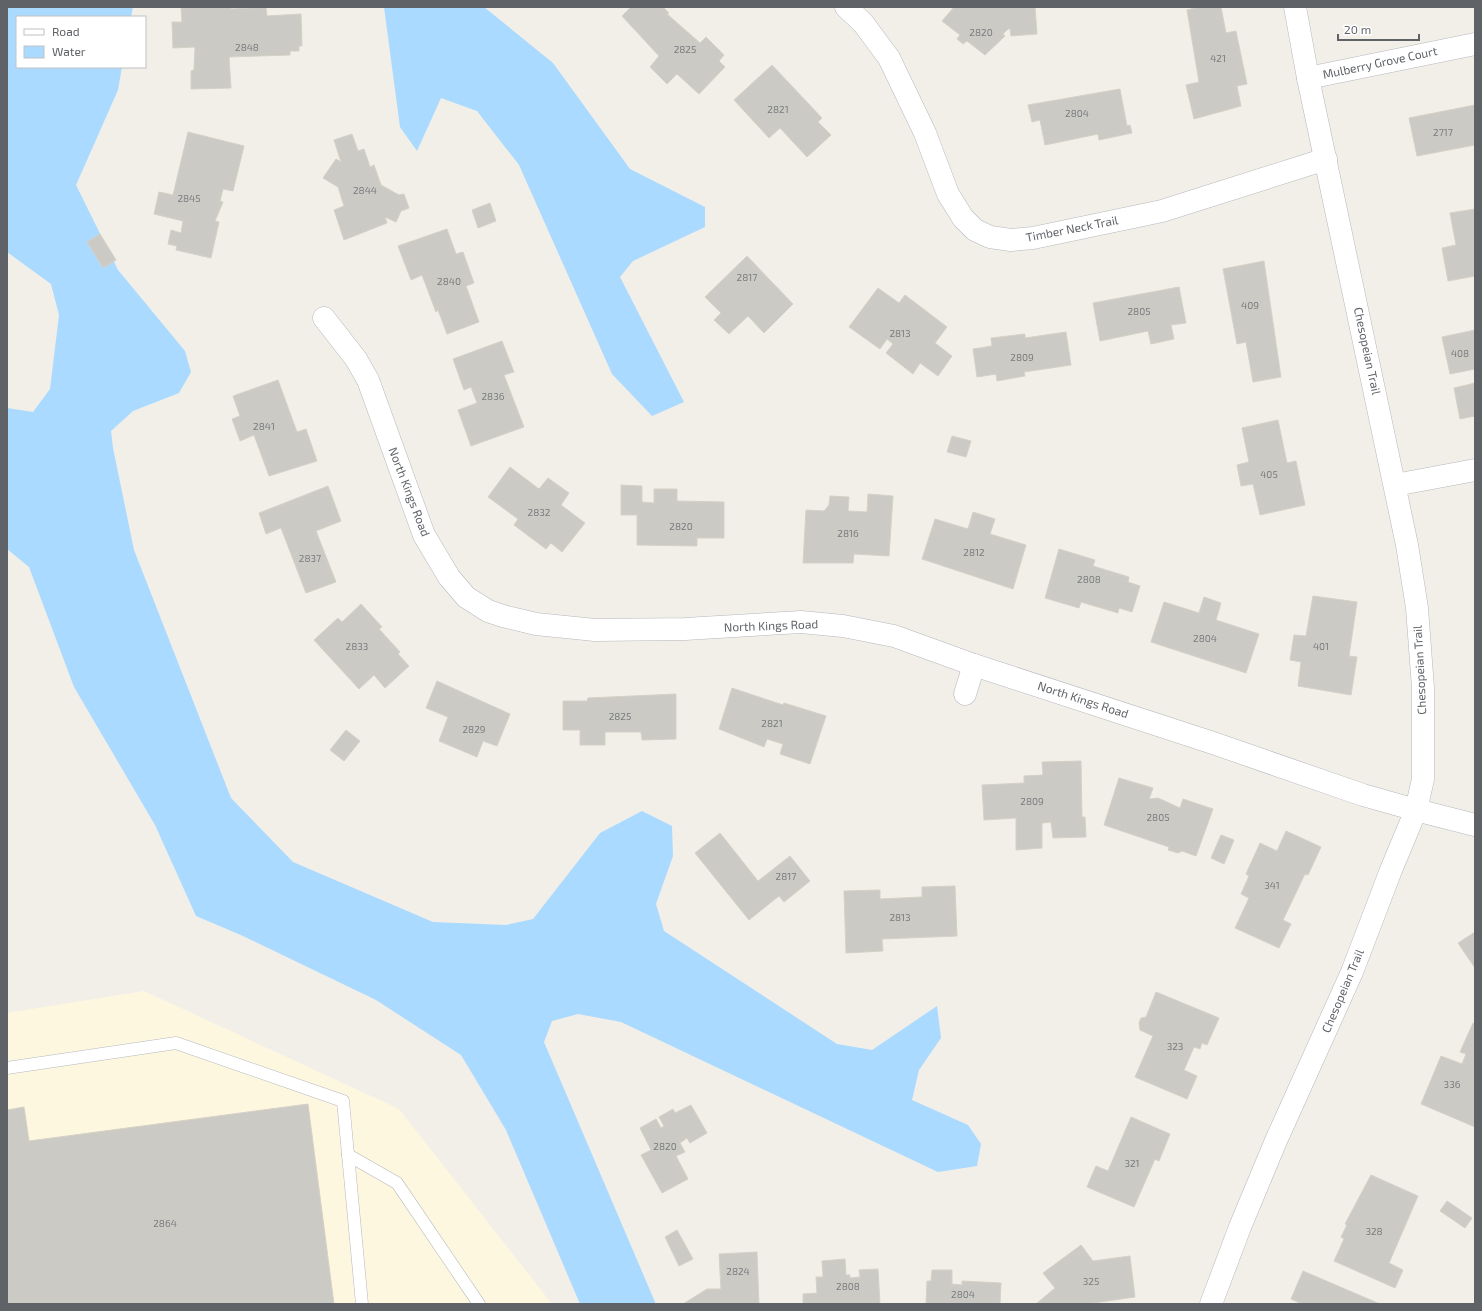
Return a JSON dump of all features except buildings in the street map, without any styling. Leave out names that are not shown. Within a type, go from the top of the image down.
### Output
[{"type":"street","name":"Timber Neck Trail","points":[[846,7],[863,23],[889,58],[925,134],[948,194],[963,218],[975,230],[990,237],[1011,240],[1033,238],[1162,210],[1326,159]]},
{"type":"street","name":"Chesopeian Trail","points":[[1211,1304],[1240,1227],[1275,1143],[1352,972],[1391,870],[1416,810],[1423,779],[1423,688],[1417,608],[1407,545],[1308,78],[1295,7]]},
{"type":"street","name":"Mulberry Grove Court","points":[[1308,78],[1475,44]]},
{"type":"street","name":"North Kings Road","points":[[324,318],[356,359],[368,380],[424,534],[449,577],[466,597],[488,611],[536,624],[595,630],[685,629],[801,622],[843,626],[894,636],[974,665],[1210,742],[1364,795],[1475,826]]},
{"type":"street","points":[[1395,485],[1475,470]]},
{"type":"street","points":[[965,694],[974,665]]},
{"type":"lane","points":[[7,1068],[176,1042],[343,1101],[362,1304]]},
{"type":"lane","points":[[348,1155],[397,1183],[479,1304]]},
{"type":"shaded area","points":[[144,991],[399,1109],[552,1304],[7,1304],[7,1013]]},
{"type":"water","points":[[7,7],[133,7],[131,16],[16,16],[16,68],[122,68],[118,90],[76,185],[118,270],[185,351],[191,372],[179,393],[133,411],[111,431],[113,448],[134,550],[231,798],[293,862],[433,922],[506,925],[533,919],[600,833],[642,811],[672,826],[673,856],[656,904],[664,931],[837,1044],[872,1050],[937,1006],[941,1038],[919,1070],[912,1100],[968,1125],[981,1144],[977,1166],[938,1172],[621,1022],[578,1014],[552,1021],[544,1042],[655,1302],[655,1304],[580,1304],[506,1130],[461,1055],[376,1000],[243,936],[196,916],[155,825],[74,687],[29,567],[7,549],[7,408],[33,412],[50,389],[59,315],[51,284],[7,252]]},
{"type":"water","points":[[384,7],[484,7],[553,63],[630,169],[705,207],[705,227],[633,261],[620,277],[684,402],[652,416],[612,374],[519,165],[477,111],[441,98],[417,151],[400,127]]}]
